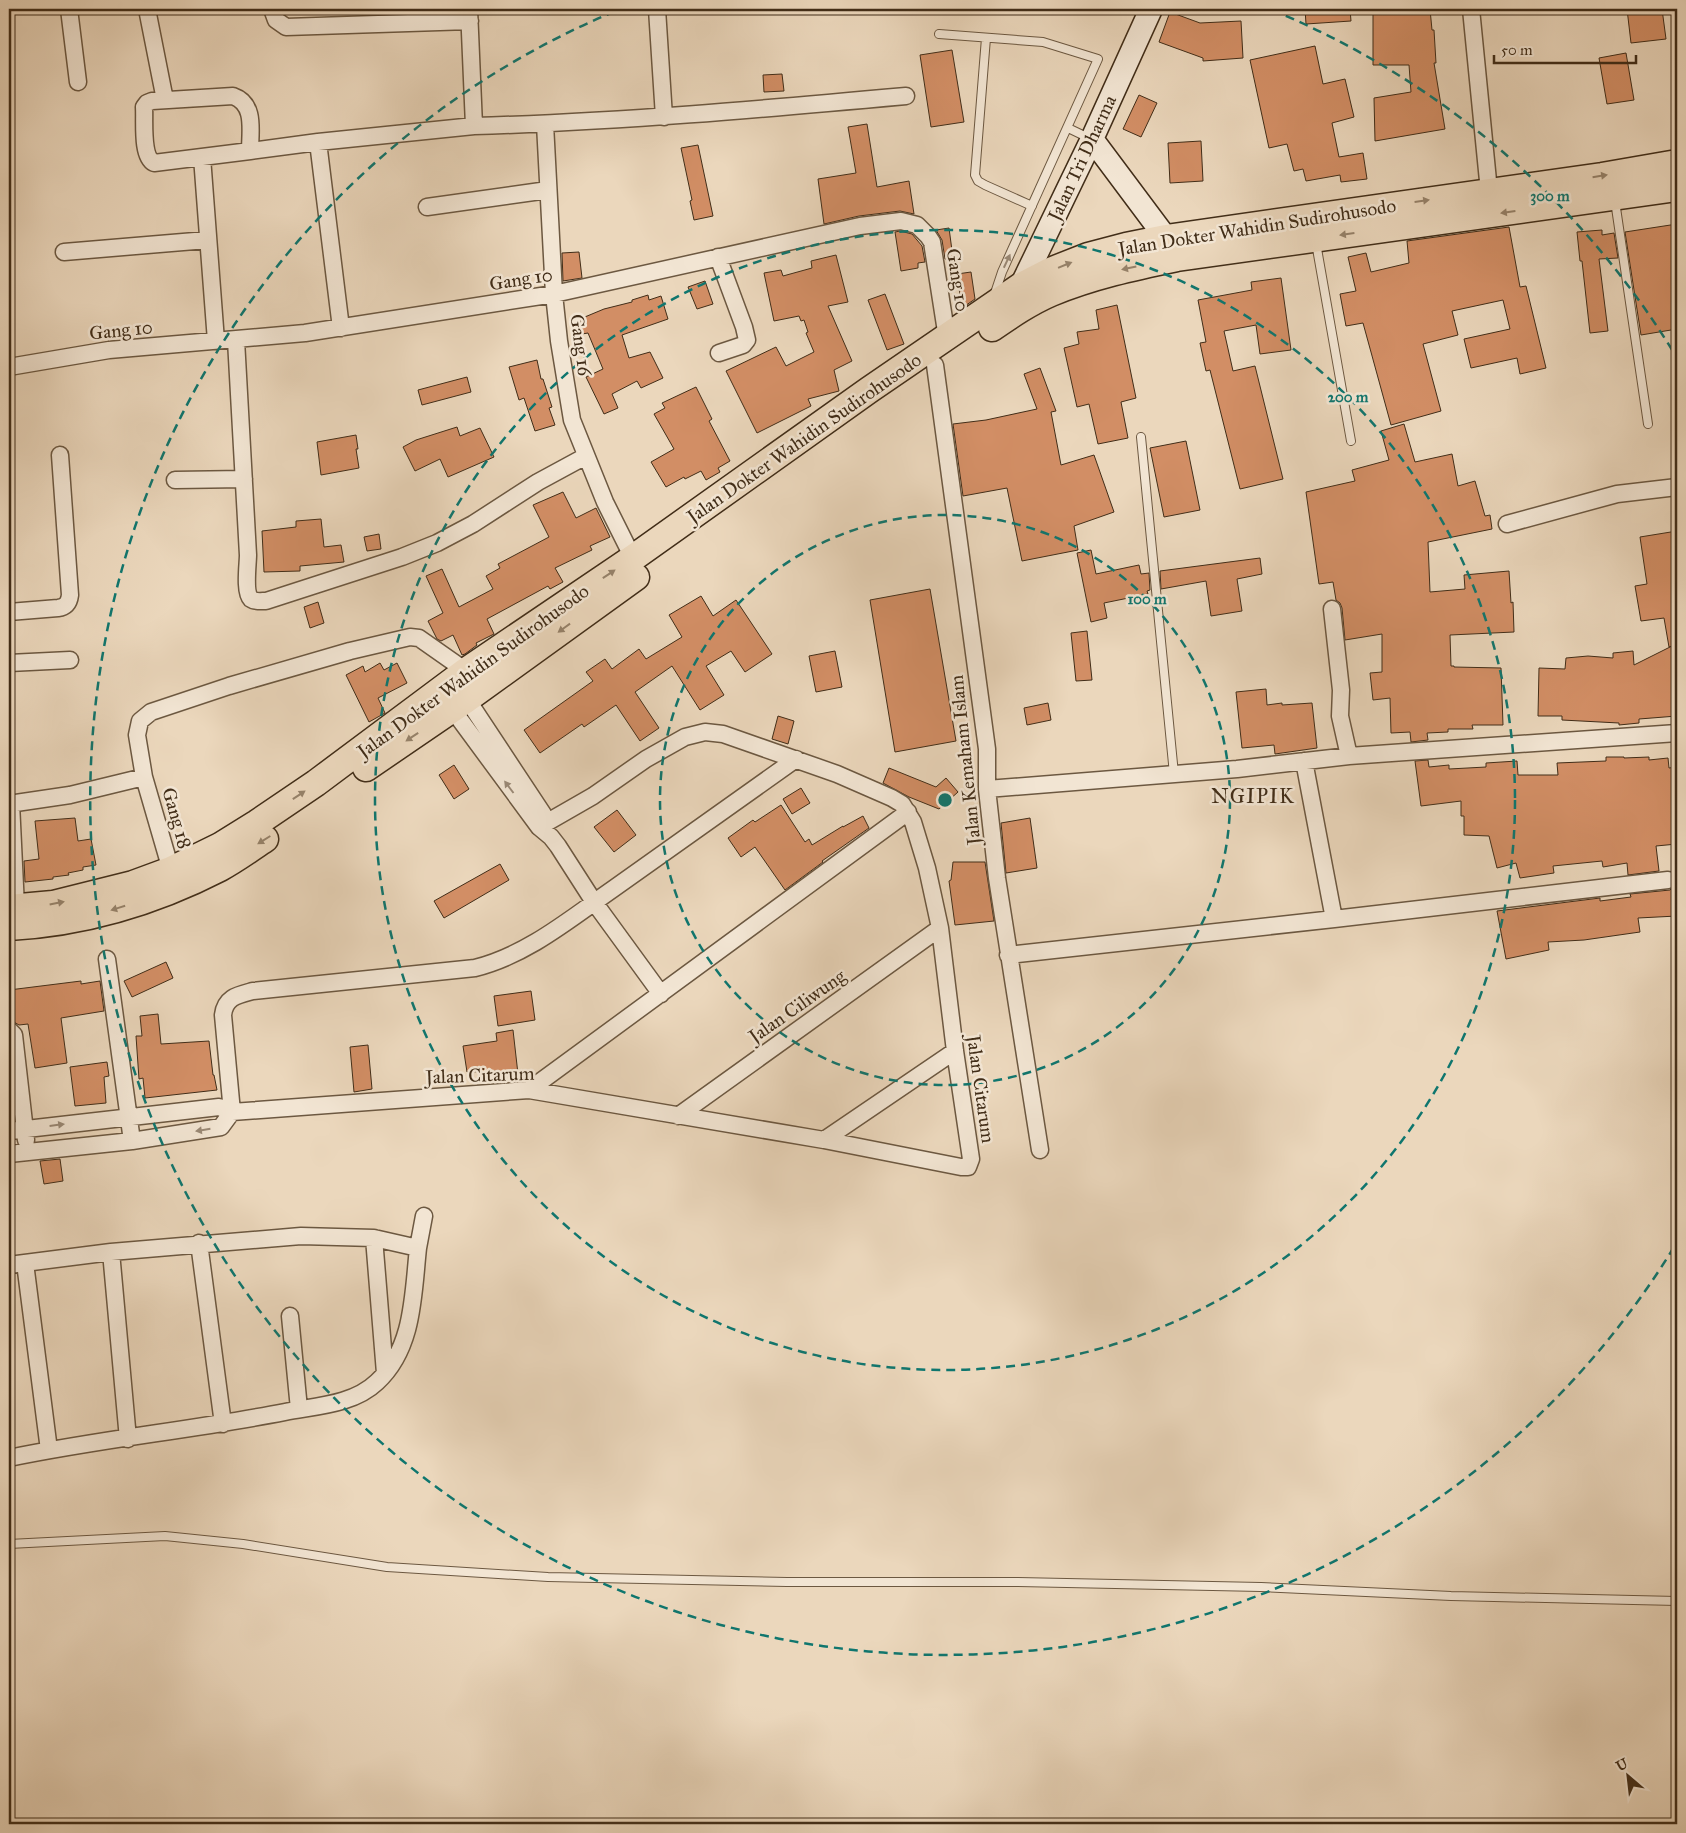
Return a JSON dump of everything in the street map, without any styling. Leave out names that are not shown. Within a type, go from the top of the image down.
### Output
[{"type":"highway","name":"Jalan Dokter Wahidin Sudirohusodo","points":[[11,914],[31,926],[100,914],[159,896],[221,867],[289,824],[371,764],[456,690],[633,558],[869,390],[991,307],[1020,297],[1051,293],[1119,270],[1171,248],[1489,191],[1602,176],[1677,163]]},
{"type":"highway","name":"Jalan Dokter Wahidin Sudirohusodo","points":[[1171,248],[1315,238],[1677,188]]},
{"type":"highway","name":"Jalan Dokter Wahidin Sudirohusodo","points":[[11,914],[96,894],[171,870],[220,846],[257,824],[361,751],[456,690],[825,442],[935,365],[1020,297]]},
{"type":"main road","name":"Jalan Tri Dharma","points":[[1020,297],[1151,9]]},
{"type":"main road","points":[[1092,139],[1171,248]]},
{"type":"street","points":[[69,9],[78,82]]},
{"type":"street","points":[[147,9],[165,100]]},
{"type":"street","points":[[272,9],[276,20],[286,27],[470,15],[474,126]]},
{"type":"street","points":[[657,9],[664,117]]},
{"type":"street","points":[[1471,9],[1489,191]]},
{"type":"street","points":[[250,150],[250,112],[239,98],[233,96],[165,100],[147,103],[144,107],[147,158],[149,161],[158,164],[250,150],[474,126],[664,117],[906,96]]},
{"type":"street","name":"Gang 16","points":[[545,124],[554,294],[559,341],[571,412],[586,456],[605,502],[633,558]]},
{"type":"street","points":[[318,142],[341,328]]},
{"type":"street","points":[[202,157],[216,341]]},
{"type":"street","points":[[427,207],[548,190]]},
{"type":"street","name":"Gang 10","points":[[9,367],[109,350],[305,333],[554,294],[860,226],[901,221],[916,225],[932,242],[947,338]]},
{"type":"street","points":[[64,252],[207,240]]},
{"type":"street","points":[[718,257],[747,340],[743,345],[719,353]]},
{"type":"street","points":[[236,340],[248,554],[247,583],[249,595],[252,600],[258,602],[402,557],[436,543],[473,524],[538,482],[586,456]]},
{"type":"street","name":"Jalan Kemaham Islam","points":[[935,365],[987,749],[987,789],[1008,955],[1040,1150]]},
{"type":"street","points":[[9,612],[58,608],[68,603],[70,596],[60,455]]},
{"type":"street","points":[[175,480],[244,479]]},
{"type":"street","points":[[1507,524],[1617,494],[1677,487]]},
{"type":"street","points":[[1332,610],[1341,690],[1340,716],[1349,756]]},
{"type":"street","name":"Gang 18","points":[[171,870],[144,777],[137,735],[140,721],[151,712],[350,650],[410,637],[419,638],[456,690]]},
{"type":"street","points":[[9,664],[70,660]]},
{"type":"street","points":[[456,690],[594,902],[661,994]]},
{"type":"street","name":"Jalan Citarum","points":[[16,1130],[219,1107],[232,1112],[529,1090],[824,1140],[968,1167],[971,1159],[940,928],[927,868],[913,822],[902,804],[837,774],[796,759],[723,734],[705,732],[685,737],[646,759],[546,829]]},
{"type":"street","points":[[987,789],[1237,770],[1349,756],[1677,733]]},
{"type":"street","points":[[9,1154],[132,1142],[221,1127],[232,1112],[222,1015],[226,1003],[237,995],[254,991],[475,968],[494,964],[536,943],[796,759]]},
{"type":"street","points":[[1304,761],[1334,919]]},
{"type":"street","points":[[11,914],[10,803],[70,795],[144,777]]},
{"type":"street","points":[[529,1090],[908,812]]},
{"type":"street","points":[[1008,955],[1668,880]]},
{"type":"street","name":"Jalan Ciliwung","points":[[678,1116],[940,928]]},
{"type":"street","points":[[108,959],[132,1142]]},
{"type":"street","points":[[9,1030],[14,1036],[16,1130],[27,1152]]},
{"type":"street","points":[[824,1140],[955,1051]]},
{"type":"street","points":[[9,1458],[49,1450],[223,1424],[337,1402],[367,1390],[385,1373],[404,1342],[408,1328],[424,1216]]},
{"type":"street","points":[[9,1265],[111,1252],[301,1236],[374,1238],[418,1248]]},
{"type":"street","points":[[374,1238],[385,1373]]},
{"type":"street","points":[[199,1244],[223,1424]]},
{"type":"street","points":[[111,1252],[128,1439]]},
{"type":"street","points":[[26,1263],[49,1450]]},
{"type":"street","points":[[290,1316],[299,1409]]},
{"type":"lane","points":[[938,34],[1043,42],[1098,59],[1002,272],[991,307]]},
{"type":"lane","points":[[986,38],[975,176],[985,185],[1032,206]]},
{"type":"lane","points":[[1068,128],[1092,139]]},
{"type":"lane","points":[[1614,197],[1648,424]]},
{"type":"lane","points":[[1315,238],[1351,442]]},
{"type":"lane","points":[[1141,437],[1174,774]]},
{"type":"lane","points":[[9,1544],[165,1536],[243,1544],[387,1567],[548,1577],[786,1582],[1018,1582],[1261,1587],[1451,1596],[1677,1601]]},
{"type":"building","points":[[1305,9],[1350,9],[1351,21],[1306,24]]},
{"type":"building","points":[[1373,9],[1430,9],[1432,30],[1434,30],[1436,63],[1434,63],[1445,129],[1375,141],[1374,98],[1411,92],[1409,65],[1373,65]]},
{"type":"building","points":[[1627,9],[1662,9],[1666,39],[1631,43]]},
{"type":"building","points":[[1170,12],[1200,23],[1241,21],[1243,58],[1203,61],[1203,58],[1159,42]]},
{"type":"building","points":[[1315,46],[1323,84],[1345,79],[1354,117],[1332,123],[1339,157],[1363,153],[1367,179],[1341,182],[1340,175],[1306,181],[1303,169],[1294,171],[1287,144],[1269,148],[1250,60]]},
{"type":"building","points":[[952,50],[964,122],[931,127],[920,55]]},
{"type":"building","points":[[1626,53],[1634,100],[1607,104],[1599,58]]},
{"type":"building","points":[[782,74],[784,91],[764,92],[763,75]]},
{"type":"building","points":[[1139,95],[1157,103],[1141,137],[1123,129]]},
{"type":"building","points":[[867,124],[877,187],[909,181],[914,214],[900,211],[859,216],[824,224],[818,179],[856,173],[848,127]]},
{"type":"building","points":[[1201,141],[1203,181],[1170,183],[1168,143]]},
{"type":"building","points":[[698,145],[713,216],[694,220],[690,201],[692,200],[681,148]]},
{"type":"building","points":[[1677,224],[1677,329],[1641,335],[1625,232]]},
{"type":"building","points":[[1509,227],[1520,287],[1526,286],[1546,368],[1520,374],[1517,358],[1471,368],[1464,339],[1510,329],[1503,300],[1452,311],[1458,335],[1423,344],[1441,411],[1391,425],[1363,323],[1346,326],[1340,294],[1356,291],[1348,257],[1366,253],[1371,272],[1409,263],[1407,241]]},
{"type":"building","points":[[949,228],[953,258],[945,259],[942,240],[936,230]]},
{"type":"building","points":[[1602,230],[1602,235],[1614,233],[1618,258],[1599,259],[1608,331],[1590,333],[1577,232]]},
{"type":"building","points":[[900,231],[912,234],[922,246],[925,262],[918,263],[918,268],[901,271],[895,232]]},
{"type":"building","points":[[579,252],[582,278],[563,281],[562,253]]},
{"type":"building","points":[[836,255],[848,302],[828,306],[852,361],[834,370],[839,391],[808,399],[811,406],[757,433],[726,371],[776,347],[786,366],[814,352],[806,333],[808,332],[804,320],[801,321],[799,316],[774,321],[764,273],[781,270],[783,276],[812,268],[811,261]]},
{"type":"building","points":[[971,272],[975,299],[962,308],[957,274]]},
{"type":"building","points":[[1281,278],[1291,350],[1260,354],[1256,325],[1224,331],[1233,371],[1255,366],[1283,479],[1240,489],[1210,370],[1206,371],[1200,343],[1206,342],[1198,300],[1252,290],[1251,282]]},
{"type":"building","points":[[705,281],[713,304],[697,309],[688,287]]},
{"type":"building","points":[[885,294],[904,344],[887,350],[868,300]]},
{"type":"building","points":[[648,295],[649,300],[661,296],[668,319],[622,335],[629,358],[650,352],[663,378],[641,388],[637,381],[612,394],[618,408],[604,414],[586,377],[603,369],[588,333],[582,334],[580,319]]},
{"type":"building","points":[[1117,305],[1136,398],[1121,402],[1128,438],[1098,444],[1089,404],[1077,407],[1064,348],[1079,344],[1077,332],[1099,329],[1096,310]]},
{"type":"building","points":[[537,360],[541,379],[543,379],[552,407],[549,408],[555,425],[535,431],[524,398],[519,400],[509,367]]},
{"type":"building","points":[[1040,368],[1056,411],[1051,412],[1061,465],[1094,455],[1114,512],[1074,526],[1078,550],[1022,561],[1007,488],[963,496],[953,424],[986,420],[1037,409],[1024,374]]},
{"type":"building","points":[[467,377],[471,392],[422,405],[418,390]]},
{"type":"building","points":[[696,387],[712,419],[709,421],[730,461],[718,468],[720,472],[706,480],[701,471],[685,479],[684,477],[666,487],[651,462],[674,449],[654,414],[665,408],[662,403]]},
{"type":"building","points":[[1404,424],[1415,462],[1452,454],[1458,486],[1475,481],[1485,516],[1490,515],[1492,529],[1428,542],[1430,592],[1465,589],[1464,575],[1509,571],[1514,632],[1450,635],[1451,666],[1501,668],[1503,725],[1472,725],[1473,729],[1448,729],[1448,732],[1427,733],[1428,740],[1411,742],[1410,732],[1391,733],[1390,698],[1373,700],[1370,673],[1382,672],[1382,634],[1345,640],[1342,608],[1336,600],[1333,582],[1319,584],[1306,492],[1355,481],[1352,470],[1389,460],[1381,431]]},
{"type":"building","points":[[457,427],[460,436],[480,428],[494,457],[448,477],[440,459],[415,471],[403,447],[416,440]]},
{"type":"building","points":[[356,435],[359,468],[321,475],[317,442]]},
{"type":"building","points":[[1186,441],[1200,510],[1164,517],[1150,448]]},
{"type":"building","points":[[563,492],[576,518],[596,508],[610,537],[590,546],[592,550],[555,568],[563,582],[550,589],[548,586],[487,619],[494,634],[476,643],[477,645],[465,654],[462,655],[453,635],[441,641],[437,639],[428,621],[443,613],[426,576],[442,569],[459,607],[493,589],[486,576],[500,568],[498,564],[549,537],[533,505]]},
{"type":"building","points":[[321,519],[324,547],[341,545],[344,562],[300,566],[300,571],[264,572],[262,531],[296,527],[296,521]]},
{"type":"building","points":[[1677,531],[1677,716],[1639,719],[1639,723],[1619,725],[1619,723],[1562,720],[1562,716],[1538,716],[1539,668],[1565,669],[1566,658],[1588,656],[1613,658],[1613,653],[1633,651],[1634,665],[1672,646],[1669,647],[1664,618],[1641,621],[1635,586],[1647,584],[1640,537]]},
{"type":"building","points":[[379,534],[381,549],[367,551],[364,537]]},
{"type":"building","points":[[1091,550],[1096,574],[1139,565],[1141,574],[1149,573],[1150,590],[1147,591],[1148,594],[1104,603],[1107,618],[1091,622],[1077,553]]},
{"type":"building","points":[[1260,558],[1262,574],[1237,579],[1242,611],[1211,616],[1206,581],[1161,589],[1160,571]]},
{"type":"building","points":[[930,589],[956,741],[895,752],[870,600]]},
{"type":"building","points":[[701,596],[713,616],[736,600],[772,654],[745,672],[731,651],[706,666],[724,695],[700,710],[672,666],[635,692],[659,728],[640,741],[616,705],[584,727],[582,724],[540,753],[524,730],[593,681],[586,672],[605,659],[612,669],[639,649],[646,659],[682,637],[669,615]]},
{"type":"building","points":[[318,602],[324,623],[310,628],[304,607]]},
{"type":"building","points":[[1087,631],[1092,680],[1076,681],[1071,633]]},
{"type":"building","points":[[835,651],[842,687],[816,692],[809,656]]},
{"type":"building","points":[[380,663],[384,670],[397,663],[407,683],[378,698],[385,713],[369,722],[346,675],[363,666],[365,672]]},
{"type":"building","points":[[1266,689],[1267,705],[1312,703],[1317,748],[1275,754],[1274,745],[1242,748],[1236,692]]},
{"type":"building","points":[[1048,703],[1051,720],[1027,725],[1024,708]]},
{"type":"building","points":[[778,716],[794,721],[788,744],[772,739]]},
{"type":"building","points":[[1606,757],[1649,757],[1649,760],[1668,758],[1669,768],[1677,767],[1677,844],[1656,846],[1659,871],[1628,875],[1627,863],[1603,867],[1602,861],[1553,866],[1554,873],[1520,878],[1516,863],[1497,868],[1489,836],[1464,835],[1464,816],[1461,816],[1461,801],[1421,806],[1415,761],[1428,760],[1429,767],[1449,765],[1449,769],[1486,767],[1486,763],[1517,761],[1518,775],[1558,775],[1557,763],[1606,761]]},
{"type":"building","points":[[454,765],[469,789],[454,799],[439,775]]},
{"type":"building","points":[[889,768],[936,787],[946,778],[958,792],[939,809],[909,797],[883,783]]},
{"type":"building","points":[[801,788],[810,803],[792,814],[783,799]]},
{"type":"building","points":[[781,805],[805,842],[809,839],[812,845],[863,816],[869,828],[785,890],[755,847],[741,857],[728,838],[753,820],[755,822]]},
{"type":"building","points":[[617,810],[636,835],[614,852],[594,827]]},
{"type":"building","points":[[75,818],[78,841],[91,839],[96,865],[83,867],[83,870],[68,873],[69,875],[53,877],[53,879],[25,882],[24,861],[39,859],[35,821]]},
{"type":"building","points":[[1030,818],[1037,868],[1006,873],[1001,823]]},
{"type":"building","points":[[953,862],[985,862],[994,921],[955,925],[949,881],[951,880]]},
{"type":"building","points":[[500,864],[509,880],[444,918],[434,901]]},
{"type":"building","points":[[1677,884],[1677,916],[1638,918],[1640,932],[1584,940],[1548,942],[1549,950],[1506,959],[1497,911],[1600,898],[1600,901],[1631,897],[1630,894],[1670,890]]},
{"type":"building","points":[[166,962],[173,978],[132,997],[124,981]]},
{"type":"building","points":[[81,981],[81,984],[100,981],[104,1011],[61,1018],[67,1063],[35,1068],[28,1024],[19,1025],[9,1020],[9,990]]},
{"type":"building","points":[[531,991],[535,1020],[498,1026],[494,996]]},
{"type":"building","points":[[158,1014],[161,1044],[209,1041],[213,1075],[217,1090],[145,1098],[143,1078],[139,1079],[136,1036],[142,1036],[140,1016]]},
{"type":"building","points":[[513,1030],[518,1074],[500,1076],[499,1071],[467,1072],[463,1046],[497,1041],[496,1033]]},
{"type":"building","points":[[368,1045],[372,1089],[354,1092],[350,1047]]},
{"type":"building","points":[[107,1062],[109,1076],[104,1077],[106,1103],[75,1106],[70,1067]]},
{"type":"building","points":[[60,1159],[63,1181],[44,1184],[40,1161]]},
{"type":"district","name":"NGIPIK","points":[[1253,796]]}]
